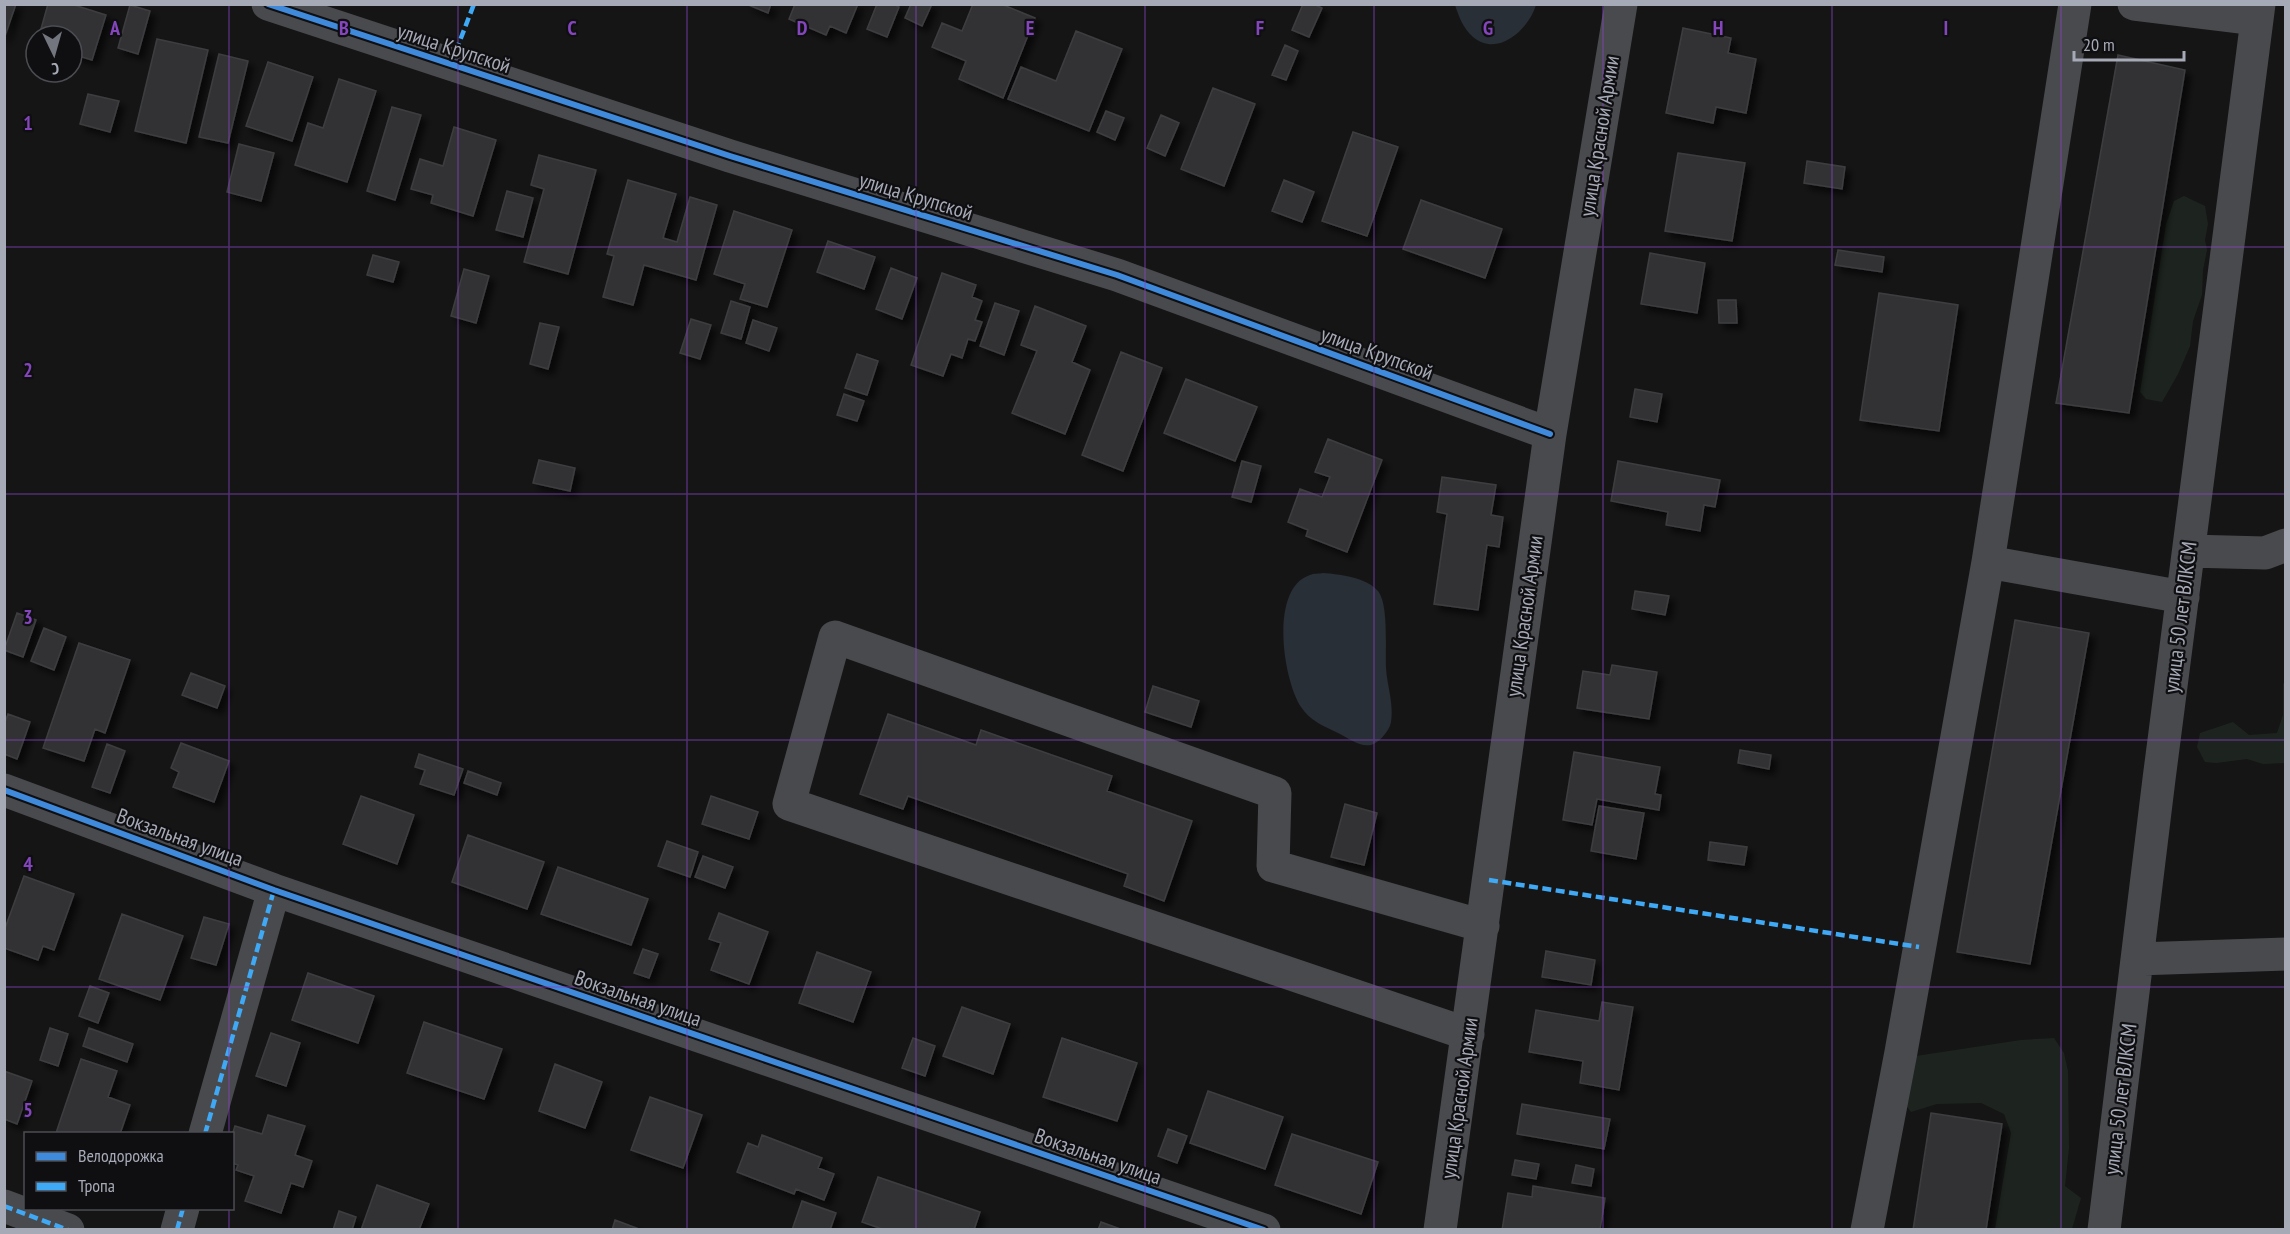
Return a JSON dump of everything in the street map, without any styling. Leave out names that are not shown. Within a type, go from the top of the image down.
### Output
[{"type":"street","name":"улица Крупской","points":[[268,4],[730,156],[1117,275],[1550,434]]},
{"type":"street","name":"улица Красной Армии","points":[[1440,1230],[1550,434],[1621,4]]},
{"type":"street","points":[[1867,1230],[1988,562],[2075,4]]},
{"type":"street","points":[[2134,4],[2258,12]]},
{"type":"street","name":"улица 50 лет ВЛКСМ","points":[[2104,1230],[2258,12]]},
{"type":"street","points":[[2189,551],[2265,553],[2286,545]]},
{"type":"street","points":[[1988,562],[2183,597]]},
{"type":"street","points":[[1468,1034],[789,804],[835,638],[1275,794],[1273,866],[1483,926]]},
{"type":"street","name":"Вокзальная улица","points":[[4,790],[274,890],[1264,1230]]},
{"type":"street","points":[[206,1132],[274,890]]},
{"type":"street","points":[[2137,959],[2286,954]]},
{"type":"street","points":[[4,1206],[68,1230]]},
{"type":"street","points":[[177,1230],[183,1210]]},
{"type":"shaded area","points":[[1455,4],[1536,5],[1520,31],[1511,38],[1492,44],[1483,43],[1470,34]]},
{"type":"shaded area","points":[[2184,196],[2205,206],[2208,224],[2205,240],[2207,250],[2202,295],[2193,321],[2190,346],[2162,402],[2146,399],[2140,392],[2166,224],[2174,201]]},
{"type":"shaded area","points":[[1312,574],[1345,576],[1367,583],[1378,591],[1384,606],[1386,668],[1392,715],[1386,732],[1371,745],[1354,742],[1309,716],[1301,707],[1289,677],[1283,636],[1284,615],[1289,597],[1297,583]]},
{"type":"shaded area","points":[[2285,681],[2285,763],[2263,764],[2247,759],[2205,762],[2197,747],[2200,733],[2233,722],[2249,735],[2277,733],[2283,715],[2283,684]]},
{"type":"shaded area","points":[[2054,1038],[2064,1053],[2068,1071],[2069,1148],[2065,1186],[2081,1198],[2072,1229],[1995,1229],[2011,1133],[2004,1114],[1981,1103],[1937,1104],[1911,1112],[1901,1099],[1916,1056],[2021,1040]]},
{"type":"building","points":[[4,4],[16,4],[4,39]]},
{"type":"building","points":[[48,4],[71,4],[106,15],[92,60],[84,58],[84,24],[42,24]]},
{"type":"building","points":[[746,4],[771,4],[768,13]]},
{"type":"building","points":[[795,4],[858,4],[846,33],[830,26],[826,35],[789,19]]},
{"type":"building","points":[[877,4],[894,4],[899,7],[887,37],[867,29]]},
{"type":"building","points":[[911,4],[932,4],[922,26],[905,18]]},
{"type":"building","points":[[973,4],[1001,4],[1035,18],[1003,98],[959,79],[966,61],[932,47],[942,23],[962,31]]},
{"type":"building","points":[[1303,4],[1314,4],[1322,8],[1309,37],[1292,30]]},
{"type":"building","points":[[130,5],[150,11],[138,54],[118,48]]},
{"type":"building","points":[[1683,28],[1731,38],[1728,53],[1756,59],[1746,113],[1716,107],[1713,123],[1666,113]]},
{"type":"building","points":[[1076,31],[1122,49],[1089,131],[1008,99],[1021,67],[1056,81]]},
{"type":"building","points":[[157,39],[208,50],[186,143],[135,131]]},
{"type":"building","points":[[1285,45],[1298,51],[1286,80],[1272,75]]},
{"type":"building","points":[[219,54],[248,61],[228,143],[199,137]]},
{"type":"building","points":[[2118,55],[2185,70],[2129,413],[2056,403]]},
{"type":"building","points":[[268,62],[313,77],[292,141],[246,126]]},
{"type":"building","points":[[339,79],[376,91],[347,182],[295,165],[308,123],[323,128]]},
{"type":"building","points":[[1213,88],[1255,104],[1224,186],[1181,169]]},
{"type":"building","points":[[88,94],[119,101],[110,132],[80,124]]},
{"type":"building","points":[[392,107],[421,115],[395,200],[367,191]]},
{"type":"building","points":[[1106,111],[1124,118],[1115,140],[1097,132]]},
{"type":"building","points":[[1161,115],[1179,123],[1165,156],[1147,148]]},
{"type":"building","points":[[454,127],[496,140],[473,216],[431,203],[433,195],[411,189],[420,159],[443,166]]},
{"type":"building","points":[[1353,132],[1398,147],[1367,236],[1322,221]]},
{"type":"building","points":[[239,144],[274,153],[261,201],[227,192]]},
{"type":"building","points":[[1678,153],[1745,163],[1732,241],[1665,231]]},
{"type":"building","points":[[539,155],[596,170],[568,274],[524,262],[544,189],[531,185]]},
{"type":"building","points":[[1807,161],[1845,167],[1842,189],[1804,183]]},
{"type":"building","points":[[628,180],[676,194],[663,238],[677,242],[690,197],[717,205],[696,280],[644,265],[633,305],[603,297],[614,256],[607,254]]},
{"type":"building","points":[[1284,180],[1314,192],[1302,222],[1272,211]]},
{"type":"building","points":[[507,191],[533,198],[523,237],[496,230]]},
{"type":"building","points":[[1421,200],[1502,229],[1485,278],[1403,249]]},
{"type":"building","points":[[734,211],[792,230],[767,307],[740,299],[745,284],[714,274]]},
{"type":"building","points":[[828,241],[875,257],[864,289],[817,272]]},
{"type":"building","points":[[1838,250],[1884,257],[1882,272],[1835,265]]},
{"type":"building","points":[[1650,253],[1705,263],[1697,313],[1641,304]]},
{"type":"building","points":[[373,255],[399,262],[393,282],[367,275]]},
{"type":"building","points":[[891,268],[917,278],[902,319],[876,309]]},
{"type":"building","points":[[464,269],[489,276],[476,323],[451,316]]},
{"type":"building","points":[[942,273],[976,285],[972,297],[982,301],[975,320],[982,322],[975,341],[968,339],[962,358],[951,354],[943,376],[911,365]]},
{"type":"building","points":[[1879,293],[1958,305],[1939,431],[1860,420]]},
{"type":"building","points":[[1718,300],[1736,300],[1737,323],[1719,323]]},
{"type":"building","points":[[731,301],[750,307],[741,339],[721,333]]},
{"type":"building","points":[[995,303],[1019,311],[1004,355],[980,346]]},
{"type":"building","points":[[1035,306],[1086,326],[1072,362],[1090,370],[1065,434],[1012,413],[1037,351],[1021,345]]},
{"type":"building","points":[[691,319],[711,325],[700,359],[680,353]]},
{"type":"building","points":[[753,320],[777,328],[769,351],[746,343]]},
{"type":"building","points":[[540,323],[559,327],[548,369],[530,364]]},
{"type":"building","points":[[1121,352],[1162,368],[1123,471],[1082,455]]},
{"type":"building","points":[[857,354],[878,361],[867,395],[845,388]]},
{"type":"building","points":[[1186,379],[1257,407],[1235,461],[1164,433]]},
{"type":"building","points":[[1635,389],[1662,394],[1657,422],[1630,417]]},
{"type":"building","points":[[844,394],[864,401],[857,421],[837,415]]},
{"type":"building","points":[[1328,439],[1382,460],[1347,552],[1306,536],[1308,530],[1288,522],[1300,489],[1322,497],[1330,477],[1315,472]]},
{"type":"building","points":[[539,460],[575,468],[570,491],[533,483]]},
{"type":"building","points":[[1242,461],[1261,466],[1251,502],[1232,497]]},
{"type":"building","points":[[1618,461],[1720,480],[1715,507],[1704,505],[1700,531],[1666,525],[1668,512],[1611,501]]},
{"type":"building","points":[[1442,477],[1496,485],[1491,515],[1503,517],[1499,547],[1487,545],[1478,610],[1434,604],[1447,514],[1437,512]]},
{"type":"building","points":[[1635,591],[1669,596],[1665,615],[1632,609]]},
{"type":"building","points":[[17,613],[36,620],[23,657],[4,650]]},
{"type":"building","points":[[2015,620],[2089,633],[2030,964],[1957,952]]},
{"type":"building","points":[[44,628],[66,637],[54,670],[31,661]]},
{"type":"building","points":[[79,643],[130,660],[105,733],[95,729],[84,761],[43,748]]},
{"type":"building","points":[[1612,665],[1657,672],[1649,719],[1577,708],[1583,671],[1610,675]]},
{"type":"building","points":[[191,673],[225,686],[217,708],[182,695]]},
{"type":"building","points":[[1153,686],[1199,701],[1191,727],[1145,712]]},
{"type":"building","points":[[8,714],[30,722],[17,759],[4,754],[4,725]]},
{"type":"building","points":[[888,714],[976,745],[981,730],[1112,776],[1107,791],[1192,821],[1164,901],[1124,886],[1128,874],[908,796],[903,809],[860,794]]},
{"type":"building","points":[[181,743],[229,761],[214,802],[173,787],[179,772],[171,768]]},
{"type":"building","points":[[107,744],[125,751],[110,793],[92,787]]},
{"type":"building","points":[[1740,750],[1771,755],[1769,769],[1738,763]]},
{"type":"building","points":[[1574,752],[1660,767],[1655,794],[1661,795],[1659,810],[1597,799],[1592,825],[1563,820]]},
{"type":"building","points":[[419,754],[463,769],[454,795],[420,784],[425,770],[415,767]]},
{"type":"building","points":[[468,771],[501,783],[497,795],[464,783]]},
{"type":"building","points":[[361,796],[414,815],[397,864],[343,844]]},
{"type":"building","points":[[711,796],[758,812],[749,839],[702,824]]},
{"type":"building","points":[[1345,804],[1377,813],[1364,865],[1331,857]]},
{"type":"building","points":[[1599,806],[1644,813],[1636,859],[1591,851]]},
{"type":"building","points":[[468,835],[544,862],[527,909],[452,882]]},
{"type":"building","points":[[667,841],[698,852],[690,877],[658,866]]},
{"type":"building","points":[[1710,842],[1747,847],[1744,865],[1708,860]]},
{"type":"building","points":[[703,856],[733,867],[725,888],[695,877]]},
{"type":"building","points":[[558,867],[648,899],[631,945],[541,914]]},
{"type":"building","points":[[24,876],[74,894],[54,950],[43,946],[38,960],[4,948],[4,931]]},
{"type":"building","points":[[719,913],[768,932],[749,984],[711,970],[721,943],[709,939]]},
{"type":"building","points":[[122,914],[183,936],[160,1000],[99,979]]},
{"type":"building","points":[[204,917],[229,924],[216,965],[191,958]]},
{"type":"building","points":[[643,949],[658,954],[649,978],[634,973]]},
{"type":"building","points":[[1546,951],[1595,960],[1591,985],[1542,977]]},
{"type":"building","points":[[817,952],[871,972],[853,1022],[799,1003]]},
{"type":"building","points":[[308,973],[374,996],[358,1043],[292,1020]]},
{"type":"building","points":[[90,986],[109,993],[98,1023],[79,1016]]},
{"type":"building","points":[[1602,1002],[1633,1007],[1619,1090],[1580,1083],[1583,1061],[1529,1052],[1536,1010],[1599,1021]]},
{"type":"building","points":[[962,1007],[1010,1024],[993,1074],[943,1056]]},
{"type":"building","points":[[424,1022],[502,1049],[484,1099],[407,1073]]},
{"type":"building","points":[[50,1028],[68,1034],[58,1066],[40,1060]]},
{"type":"building","points":[[89,1028],[133,1044],[127,1062],[83,1046]]},
{"type":"building","points":[[271,1033],[300,1043],[286,1086],[256,1076]]},
{"type":"building","points":[[913,1038],[935,1046],[925,1076],[902,1068]]},
{"type":"building","points":[[1062,1038],[1137,1063],[1117,1121],[1043,1097]]},
{"type":"building","points":[[81,1059],[117,1071],[108,1097],[130,1105],[121,1132],[56,1132]]},
{"type":"building","points":[[555,1064],[602,1082],[585,1128],[539,1111]]},
{"type":"building","points":[[4,1071],[32,1081],[17,1124],[4,1119]]},
{"type":"building","points":[[1208,1091],[1283,1117],[1265,1169],[1190,1143]]},
{"type":"building","points":[[650,1097],[702,1115],[683,1168],[631,1150]]},
{"type":"building","points":[[1522,1104],[1610,1119],[1604,1149],[1517,1134]]},
{"type":"building","points":[[1931,1113],[2002,1124],[1986,1230],[1913,1230]]},
{"type":"building","points":[[268,1115],[305,1126],[295,1155],[312,1161],[303,1187],[291,1183],[281,1213],[245,1201],[254,1176],[236,1170],[238,1165],[234,1164],[233,1132],[235,1126],[262,1134]]},
{"type":"building","points":[[1168,1129],[1187,1136],[1177,1163],[1158,1156]]},
{"type":"building","points":[[1292,1134],[1378,1162],[1361,1214],[1275,1185]]},
{"type":"building","points":[[762,1135],[822,1158],[818,1168],[834,1174],[824,1200],[796,1189],[794,1194],[737,1172],[748,1143],[758,1147]]},
{"type":"building","points":[[1515,1160],[1539,1164],[1536,1179],[1512,1175]]},
{"type":"building","points":[[1576,1165],[1594,1169],[1591,1186],[1572,1183]]},
{"type":"building","points":[[878,1177],[980,1212],[974,1230],[885,1230],[862,1222]]},
{"type":"building","points":[[377,1185],[429,1204],[419,1230],[361,1230]]},
{"type":"building","points":[[1533,1186],[1605,1198],[1600,1230],[1502,1230],[1508,1193],[1532,1197]]},
{"type":"building","points":[[802,1201],[836,1213],[830,1230],[792,1230]]},
{"type":"building","points":[[339,1211],[356,1217],[352,1230],[333,1230]]},
{"type":"building","points":[[615,1220],[639,1229],[612,1230]]},
{"type":"building","points":[[1101,1222],[1123,1230],[1098,1230]]},
{"type":"marked path","points":[[451,64],[474,4]]},
{"type":"marked path","points":[[1489,880],[1919,947]]},
{"type":"marked path","points":[[206,1132],[274,890]]},
{"type":"marked path","points":[[4,1206],[68,1230]]},
{"type":"marked path","points":[[177,1230],[182,1210]]},
{"type":"cycle path","points":[[268,4],[730,156],[1117,275],[1550,434]]},
{"type":"cycle path","points":[[4,790],[274,890],[1264,1230]]}]
